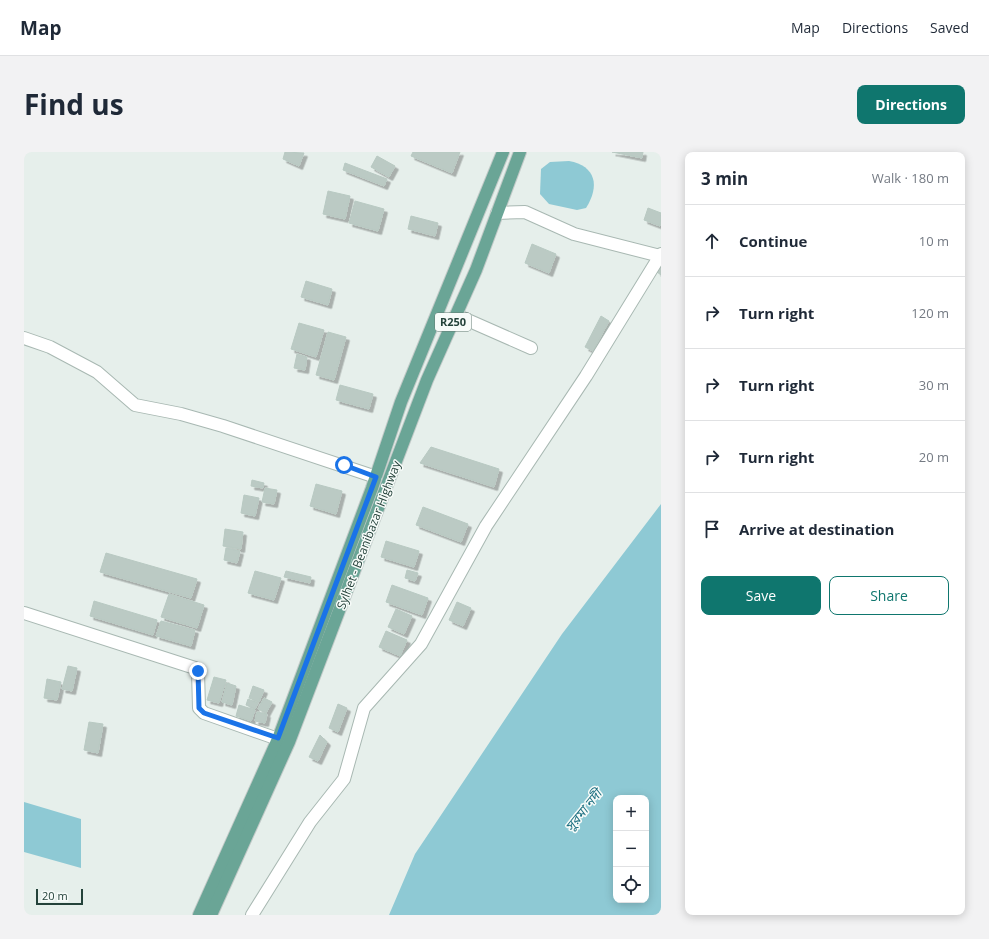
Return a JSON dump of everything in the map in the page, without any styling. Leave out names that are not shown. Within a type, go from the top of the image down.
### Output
[{"type":"main road","name":"Sylhet - Beanibazar Highway","points":[[198,915],[278,738],[376,477],[402,402],[503,152]]},
{"type":"main road","name":"Sylhet - Beanibazar Highway","points":[[211,915],[289,742],[427,380],[476,270],[520,152]]},
{"type":"street","points":[[252,915],[310,822],[344,779],[364,708],[421,644],[486,526],[586,376],[660,255],[574,234],[524,212],[497,213]]},
{"type":"street","points":[[456,315],[531,348]]},
{"type":"street","points":[[24,338],[50,347],[97,372],[135,405],[181,414],[223,426],[376,477]]},
{"type":"street","points":[[24,613],[195,668],[198,671],[199,708],[204,713],[278,738]]},
{"type":"water","points":[[569,161],[585,167],[593,178],[593,192],[586,208],[577,210],[549,204],[540,194],[541,169],[550,162]]},
{"type":"water","name":"সুরমা নদী","points":[[661,504],[661,915],[389,915],[415,854],[562,634]]},
{"type":"water","points":[[24,802],[81,819],[81,868],[24,852]]},
{"type":"building","points":[[285,152],[304,153],[299,166],[283,159]]},
{"type":"building","points":[[413,152],[460,152],[452,173],[411,156]]},
{"type":"building","points":[[612,152],[643,152],[642,158]]},
{"type":"building","points":[[377,156],[395,166],[389,177],[371,167]]},
{"type":"building","points":[[345,163],[387,179],[384,186],[343,170]]},
{"type":"building","points":[[328,191],[350,196],[345,219],[323,214]]},
{"type":"building","points":[[355,201],[384,209],[378,231],[349,223]]},
{"type":"building","points":[[648,208],[661,213],[660,226],[644,220]]},
{"type":"building","points":[[411,216],[438,223],[435,236],[408,229]]},
{"type":"building","points":[[532,244],[556,254],[549,273],[525,263]]},
{"type":"building","points":[[661,266],[661,275],[657,272]]},
{"type":"building","points":[[306,281],[332,289],[328,305],[301,297]]},
{"type":"building","points":[[601,316],[609,321],[593,351],[585,347]]},
{"type":"building","points":[[299,323],[324,330],[316,357],[291,349]]},
{"type":"building","points":[[328,332],[346,337],[334,380],[316,375]]},
{"type":"building","points":[[297,354],[307,357],[305,370],[294,368]]},
{"type":"building","points":[[340,385],[373,394],[369,409],[336,400]]},
{"type":"building","points":[[431,447],[499,469],[494,487],[420,463]]},
{"type":"building","points":[[252,480],[264,483],[263,488],[251,486]]},
{"type":"building","points":[[316,484],[342,491],[336,514],[310,506]]},
{"type":"building","points":[[265,488],[277,490],[274,504],[262,502]]},
{"type":"building","points":[[244,495],[259,498],[255,516],[241,513]]},
{"type":"building","points":[[423,507],[468,524],[461,542],[416,525]]},
{"type":"building","points":[[225,529],[243,532],[241,549],[223,546]]},
{"type":"building","points":[[386,541],[419,551],[414,567],[381,557]]},
{"type":"building","points":[[226,548],[240,551],[237,563],[224,560]]},
{"type":"building","points":[[106,553],[197,579],[191,598],[100,572]]},
{"type":"building","points":[[407,570],[418,573],[415,581],[405,578]]},
{"type":"building","points":[[255,571],[281,578],[274,600],[248,593]]},
{"type":"building","points":[[286,571],[311,577],[310,583],[284,577]]},
{"type":"building","points":[[392,585],[428,598],[422,615],[386,602]]},
{"type":"building","points":[[169,594],[204,605],[197,628],[161,617]]},
{"type":"building","points":[[94,601],[157,620],[153,635],[90,616]]},
{"type":"building","points":[[457,602],[471,608],[463,626],[449,620]]},
{"type":"building","points":[[396,609],[412,616],[404,634],[388,627]]},
{"type":"building","points":[[161,621],[195,630],[191,646],[156,636]]},
{"type":"building","points":[[386,631],[407,640],[400,656],[379,647]]},
{"type":"building","points":[[68,666],[77,668],[72,691],[62,689]]},
{"type":"building","points":[[214,677],[226,680],[219,703],[207,700]]},
{"type":"building","points":[[47,679],[61,682],[57,700],[44,698]]},
{"type":"building","points":[[227,683],[236,686],[232,705],[222,702]]},
{"type":"building","points":[[253,686],[264,690],[259,702],[249,698]]},
{"type":"building","points":[[264,698],[272,702],[266,713],[258,709]]},
{"type":"building","points":[[248,699],[258,703],[255,709],[246,705]]},
{"type":"building","points":[[338,704],[347,708],[338,732],[329,728]]},
{"type":"building","points":[[239,705],[255,710],[251,721],[236,716]]},
{"type":"building","points":[[257,712],[267,714],[265,723],[255,721]]},
{"type":"building","points":[[89,722],[103,724],[98,753],[84,750]]},
{"type":"building","points":[[320,735],[327,742],[318,761],[309,757]]},
{"type":"route","points":[[198,671],[199,708],[204,713],[264,732],[278,738],[376,477],[344,465]]}]
